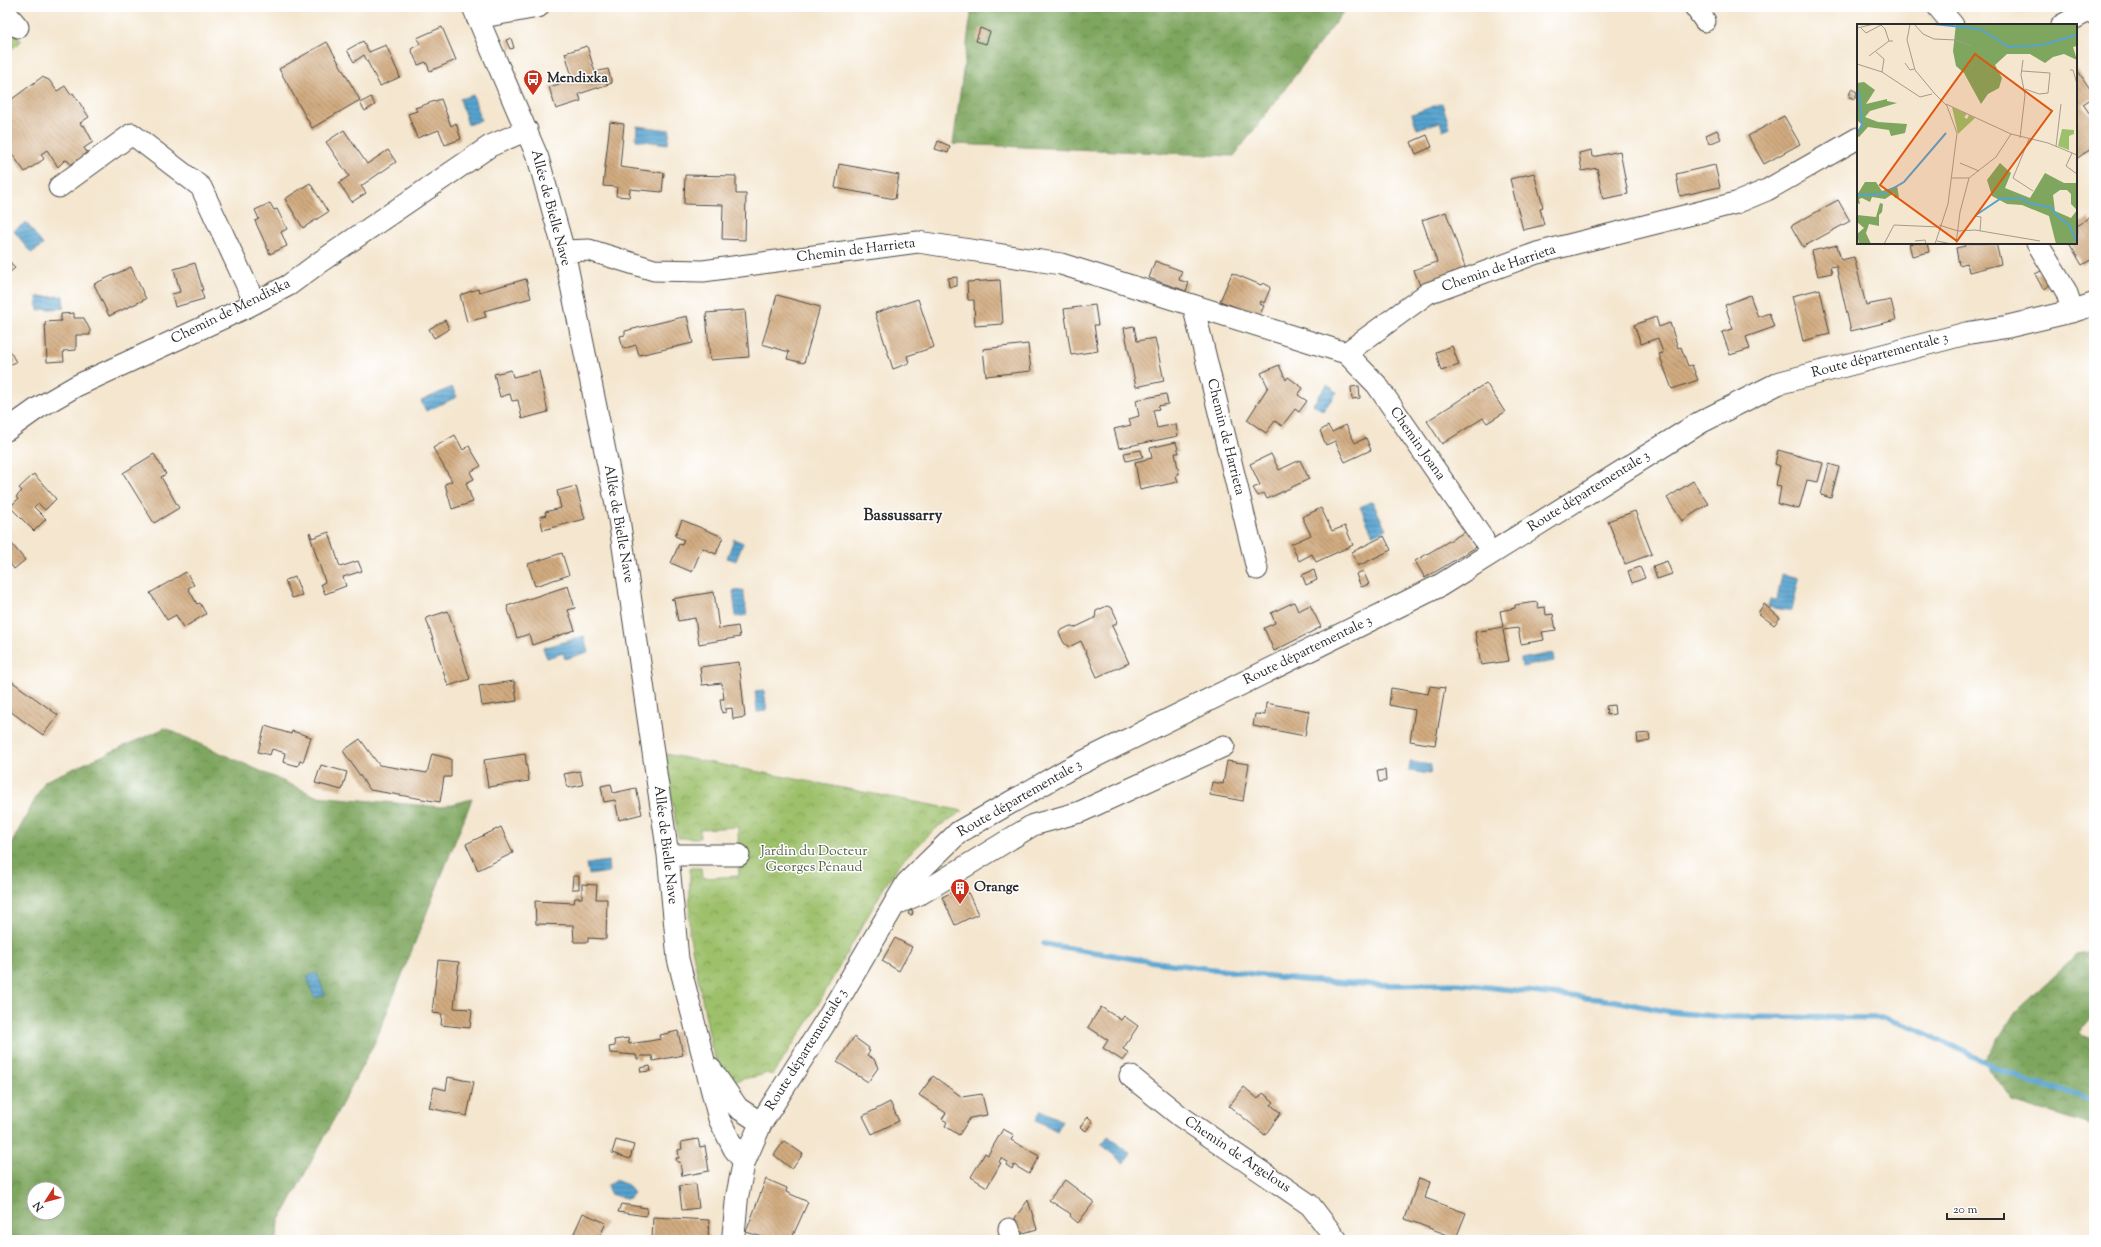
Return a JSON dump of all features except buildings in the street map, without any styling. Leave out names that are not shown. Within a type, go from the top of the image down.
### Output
[{"type":"main road","name":"Route départementale 3","points":[[733,1240],[737,1197],[744,1162],[761,1123],[824,1024],[907,883],[959,832],[1069,769],[1439,586],[1702,422],[1779,383],[1968,333],[2006,327],[2073,311],[2094,304]]},
{"type":"street","points":[[475,12],[538,7]]},
{"type":"street","points":[[1938,7],[1952,24]]},
{"type":"street","points":[[2064,24],[2094,8]]},
{"type":"street","name":"Allée de Bielle Nave","points":[[475,12],[538,158],[564,250],[619,519],[668,854],[678,958],[718,1118],[734,1148],[744,1162]]},
{"type":"street","name":"Chemin de Mendixka","points":[[7,430],[38,408],[76,386],[255,303],[289,285],[320,262],[490,146],[527,130]]},
{"type":"street","points":[[59,186],[132,134],[201,187],[255,303]]},
{"type":"street","name":"Chemin de Harrieta","points":[[564,250],[589,250],[654,270],[703,272],[918,242],[1061,264],[1346,353],[1428,293],[1536,253],[1736,203],[1767,190],[1857,139]]},
{"type":"street","points":[[2038,244],[2066,291],[2073,311]]},
{"type":"street","name":"Chemin de Harrieta","points":[[1193,306],[1257,569]]},
{"type":"street","name":"Chemin Joana","points":[[1346,353],[1377,385],[1483,539]]},
{"type":"street","points":[[894,905],[922,892],[1033,825],[1080,812],[1224,746]]},
{"type":"street","points":[[668,854],[739,855]]},
{"type":"street","name":"Allée de Bielle Nave","points":[[703,1056],[738,1108],[761,1123]]},
{"type":"street","name":"Chemin de Argelous","points":[[1130,1076],[1180,1116],[1310,1206],[1337,1240]]},
{"type":"green space","points":[[972,7],[1347,7],[1234,156],[953,144]]},
{"type":"green space","points":[[7,23],[21,41],[7,53]]},
{"type":"green space","points":[[165,728],[316,796],[441,807],[472,799],[376,1040],[279,1222],[277,1240],[7,1240],[7,852],[45,781]]},
{"type":"green space","name":"Jardin du Docteur Georges Pénaud","points":[[665,754],[963,811],[936,828],[902,861],[883,889],[808,1022],[772,1075],[766,1073],[735,1082],[726,1076],[720,1068],[712,1049],[689,933],[690,868],[701,868],[702,878],[739,876],[738,827],[700,829],[700,838],[678,838]]},
{"type":"green space","points":[[2094,952],[2094,1015],[2078,1033],[2094,1039],[2094,1126],[2013,1101],[1984,1061],[2016,1011],[2076,955]]},
{"type":"water","points":[[473,95],[481,120],[468,125],[460,99]]},
{"type":"water","points":[[1442,103],[1450,127],[1443,130],[1440,122],[1417,129],[1412,114]]},
{"type":"water","points":[[637,126],[670,130],[668,144],[636,140]]},
{"type":"water","points":[[26,222],[43,245],[31,253],[14,231]]},
{"type":"water","points":[[63,296],[64,308],[38,310],[37,297]]},
{"type":"water","points":[[1327,385],[1337,392],[1323,411],[1313,404]]},
{"type":"water","points":[[452,387],[457,397],[426,411],[421,401]]},
{"type":"water","points":[[1372,501],[1386,529],[1373,535],[1360,507]]},
{"type":"water","points":[[734,539],[743,543],[736,561],[727,558]]},
{"type":"water","points":[[1782,574],[1799,578],[1792,611],[1768,607],[1770,599],[1777,600]]},
{"type":"water","points":[[743,590],[747,615],[736,617],[733,591]]},
{"type":"water","points":[[584,636],[588,652],[565,659],[563,653],[547,658],[543,648]]},
{"type":"water","points":[[1553,653],[1554,661],[1522,667],[1521,659]]},
{"type":"water","points":[[764,690],[767,711],[757,712],[755,691]]},
{"type":"water","points":[[1410,762],[1431,765],[1430,774],[1409,771]]},
{"type":"water","points":[[608,861],[609,872],[589,875],[587,864]]},
{"type":"water","points":[[317,973],[325,995],[314,998],[307,976]]},
{"type":"water","points":[[1041,1110],[1062,1121],[1057,1131],[1036,1120]]},
{"type":"water","points":[[1108,1136],[1131,1154],[1124,1163],[1101,1145]]},
{"type":"water","points":[[615,1180],[628,1185],[633,1192],[631,1197],[627,1199],[610,1194],[607,1186]]},
{"type":"waterway","points":[[1044,944],[1148,961],[1302,980],[1379,985],[1459,984],[1615,1001],[1670,1012],[1723,1017],[1885,1018],[1918,1030],[2028,1082],[2080,1095],[2094,1103]]},
{"type":"place","name":"Mendixka","points":[[533,96]]},
{"type":"place","name":"Orange","points":[[960,905]]},
{"type":"district","name":"Bassussarry","points":[[903,516]]}]
